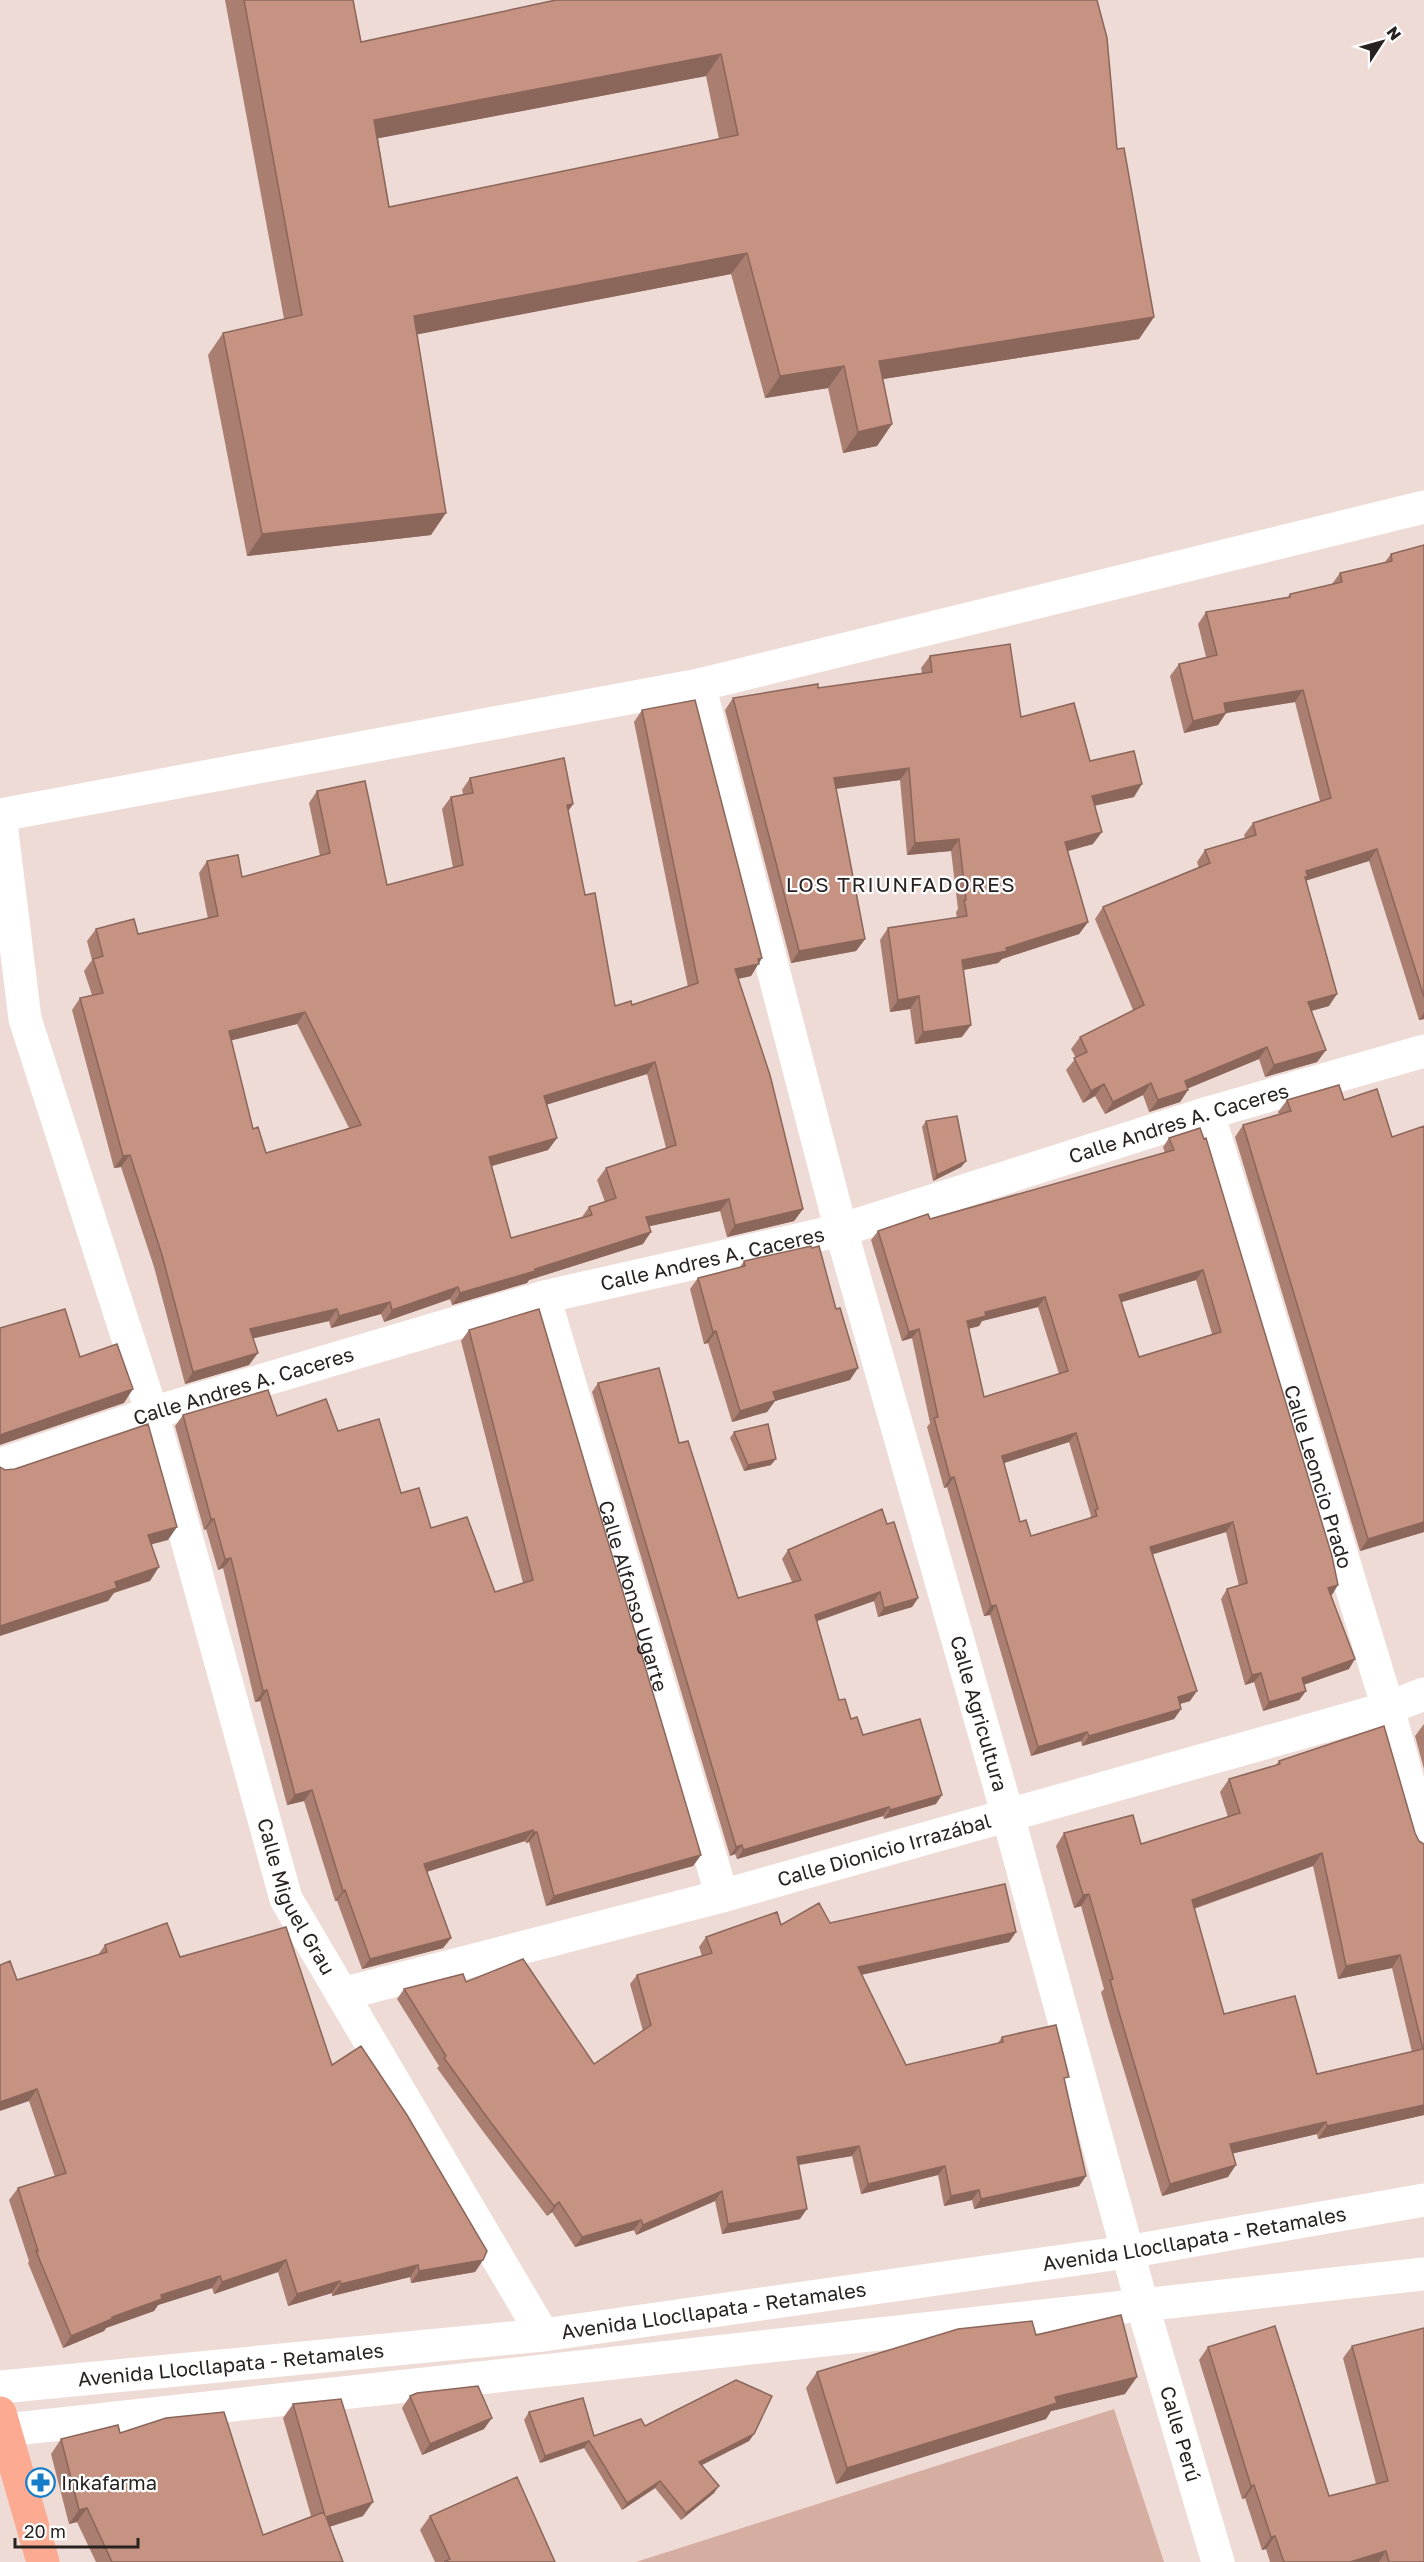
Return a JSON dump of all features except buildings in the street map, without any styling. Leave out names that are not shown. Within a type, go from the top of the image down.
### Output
[{"type":"highway","points":[[2,2425],[43,2562]]},
{"type":"street","points":[[0,815],[699,685],[1424,507]]},
{"type":"street","name":"Calle Agricultura","points":[[699,685],[841,1230],[1008,1816],[1142,2304]]},
{"type":"street","name":"Calle Miguel Grau","points":[[0,815],[25,1020],[152,1413],[286,1899],[543,2335]]},
{"type":"street","name":"Calle Andres A. Caceres","points":[[0,1465],[152,1413],[544,1297],[841,1230],[1208,1113],[1424,1051]]},
{"type":"street","name":"Calle Leoncio Prado","points":[[1208,1113],[1388,1707],[1424,1840]]},
{"type":"street","name":"Calle Alfonso Ugarte","points":[[544,1297],[722,1896]]},
{"type":"street","name":"Calle Dionicio Irrazábal","points":[[342,1994],[722,1896],[1388,1707],[1424,1694]]},
{"type":"street","name":"Avenida Llocllapata - Retamales","points":[[0,2387],[543,2335],[1127,2252],[1424,2200]]},
{"type":"street","name":"Avenida Llocllapata - Retamales","points":[[2,2425],[1424,2274]]},
{"type":"street","name":"Calle Perú","points":[[1142,2304],[1218,2562]]},
{"type":"shaded area","points":[[1114,2409],[1164,2562],[636,2562]]},
{"type":"place","name":"Inkafarma","points":[[40,2483]]},
{"type":"district","name":"LOS TRIUNFADORES","points":[[901,885]]}]
